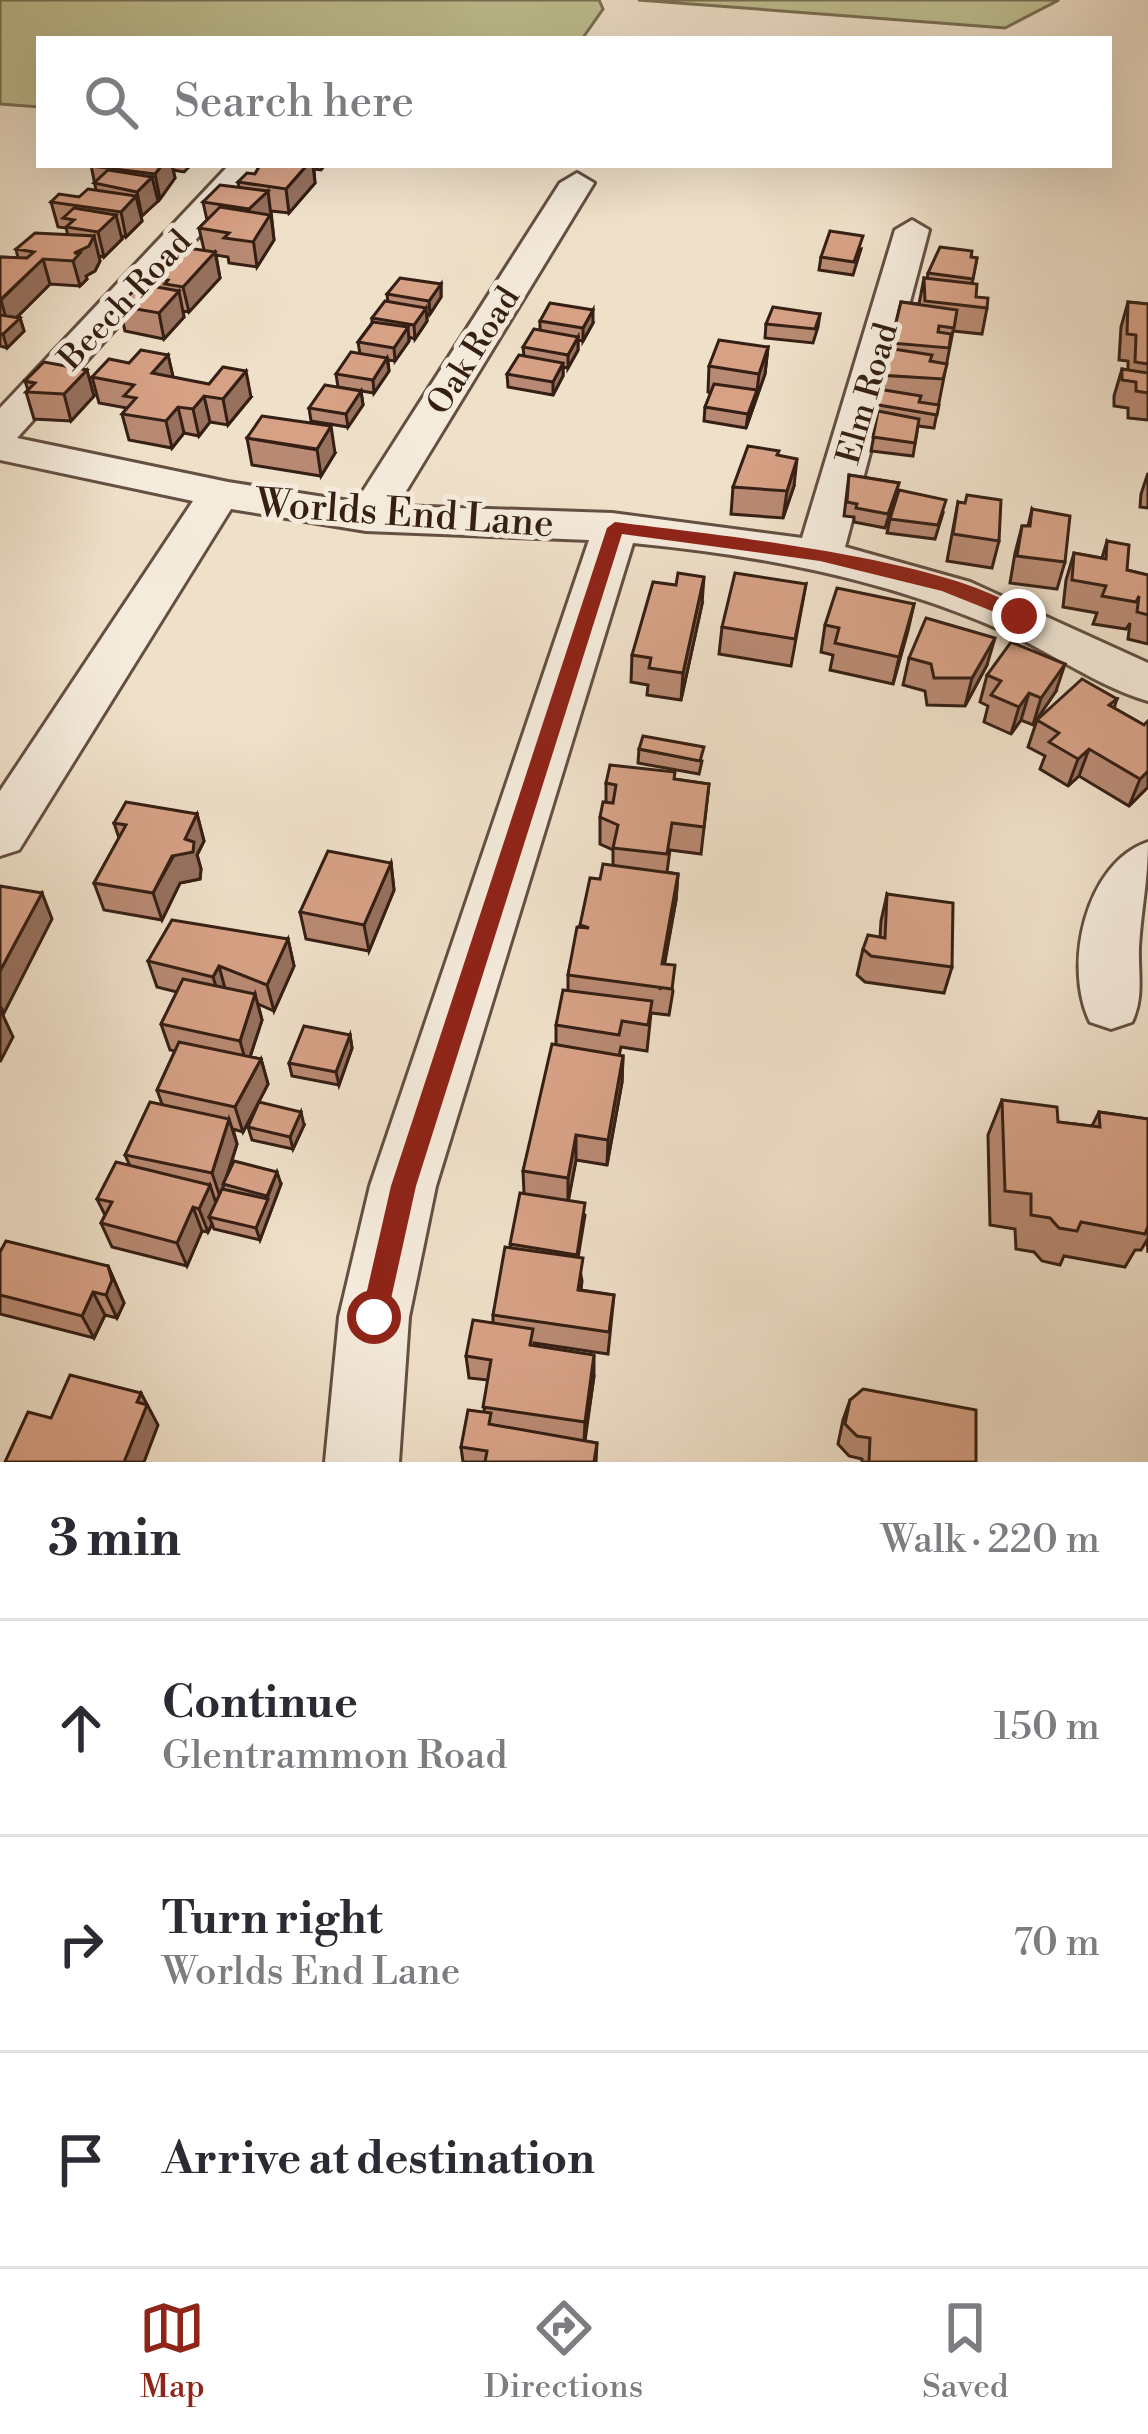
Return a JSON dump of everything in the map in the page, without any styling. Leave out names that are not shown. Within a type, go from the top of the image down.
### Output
[{"type":"street","name":"Beech Road","points":[[0,432],[244,168]]},
{"type":"street","name":"Oak Road","points":[[368,517],[577,183]]},
{"type":"street","name":"Elm Road","points":[[820,555],[912,230]]},
{"type":"street","name":"Worlds End Lane","points":[[0,447],[218,496],[368,517],[615,528],[820,555],[983,599],[1148,684]]},
{"type":"street","points":[[0,836],[218,496]]},
{"type":"street","points":[[362,1462],[374,1317],[403,1186],[615,528]]},
{"type":"street","points":[[1111,1004],[1108,932],[1132,879],[1148,864]]},
{"type":"green space","points":[[0,0],[599,0],[603,9],[584,36],[36,36],[36,107],[0,104]]},
{"type":"green space","points":[[638,0],[1059,0],[1005,28]]},
{"type":"building","points":[[106,168],[160,168],[155,174]]},
{"type":"building","points":[[258,168],[304,168],[286,189],[238,182],[247,173],[255,174]]},
{"type":"building","points":[[108,170],[152,177],[137,192],[94,183]]},
{"type":"building","points":[[220,185],[268,191],[249,209],[203,202]]},
{"type":"building","points":[[88,189],[136,196],[121,212],[51,202],[59,194],[79,197]]},
{"type":"building","points":[[220,207],[270,215],[253,242],[224,238],[229,233],[199,228]]},
{"type":"building","points":[[74,208],[116,215],[98,232],[66,227],[74,220],[63,218]]},
{"type":"building","points":[[830,231],[863,236],[854,262],[821,257]]},
{"type":"building","points":[[35,233],[94,236],[89,246],[74,253],[80,253],[73,261],[43,259],[0,300],[0,257],[27,258],[34,252],[16,249]]},
{"type":"building","points":[[181,247],[215,252],[183,287],[151,277],[152,272]]},
{"type":"building","points":[[940,247],[972,251],[971,257],[977,258],[973,279],[928,273]]},
{"type":"building","points":[[400,278],[441,284],[429,301],[387,294]]},
{"type":"building","points":[[924,278],[977,284],[976,297],[988,298],[987,308],[925,301]]},
{"type":"building","points":[[140,284],[179,291],[159,313],[119,306]]},
{"type":"building","points":[[385,301],[426,308],[414,325],[372,318]]},
{"type":"building","points":[[901,302],[957,310],[954,328],[939,326],[938,332],[951,334],[949,348],[891,343]]},
{"type":"building","points":[[1128,302],[1148,304],[1148,364],[1135,362],[1136,335],[1127,334]]},
{"type":"building","points":[[550,303],[593,310],[583,328],[540,321]]},
{"type":"building","points":[[773,307],[820,314],[815,329],[766,324]]},
{"type":"building","points":[[0,315],[20,318],[0,334]]},
{"type":"building","points":[[373,322],[408,327],[394,348],[358,342]]},
{"type":"building","points":[[534,329],[578,337],[568,355],[523,347]]},
{"type":"building","points":[[719,340],[768,347],[759,374],[709,366]]},
{"type":"building","points":[[887,348],[932,355],[930,361],[947,364],[943,379],[879,375]]},
{"type":"building","points":[[141,350],[168,355],[152,373],[209,384],[223,367],[246,371],[223,399],[204,396],[193,409],[178,407],[166,421],[122,414],[136,398],[124,396],[134,385],[92,377],[109,359],[129,363]]},
{"type":"building","points":[[351,352],[387,358],[373,380],[336,374]]},
{"type":"building","points":[[519,355],[563,363],[553,382],[507,374]]},
{"type":"building","points":[[44,362],[87,370],[64,394],[26,392],[35,383],[25,381]]},
{"type":"building","points":[[1122,369],[1148,373],[1148,393],[1136,391],[1136,382],[1122,380]]},
{"type":"building","points":[[714,384],[757,390],[748,414],[705,407]]},
{"type":"building","points":[[325,385],[361,391],[346,414],[309,408]]},
{"type":"building","points":[[878,389],[921,396],[919,402],[939,405],[937,415],[873,404]]},
{"type":"building","points":[[878,411],[919,419],[915,443],[873,437]]},
{"type":"building","points":[[262,416],[331,426],[317,449],[247,438]]},
{"type":"building","points":[[748,446],[797,459],[787,491],[733,487]]},
{"type":"building","points":[[849,475],[899,483],[888,514],[847,502]]},
{"type":"building","points":[[899,490],[946,500],[938,525],[890,519]]},
{"type":"building","points":[[967,495],[1001,500],[999,541],[953,534],[958,502],[965,503]]},
{"type":"building","points":[[1032,509],[1070,516],[1065,562],[1017,556],[1022,526],[1030,526]]},
{"type":"building","points":[[1107,541],[1129,545],[1127,570],[1148,575],[1148,615],[1137,612],[1139,596],[1136,602],[1102,596],[1106,586],[1072,580],[1074,553],[1106,559]]},
{"type":"building","points":[[678,573],[704,577],[683,673],[649,668],[651,658],[632,655],[653,582],[676,585]]},
{"type":"building","points":[[735,573],[806,584],[795,639],[722,627]]},
{"type":"building","points":[[837,588],[914,604],[899,657],[835,643],[839,628],[825,625]]},
{"type":"building","points":[[926,618],[995,638],[972,678],[934,678],[931,664],[909,658]]},
{"type":"building","points":[[1011,642],[1065,664],[1041,698],[1029,693],[1019,707],[991,695],[1001,681],[987,675]]},
{"type":"building","points":[[1082,679],[1117,699],[1109,705],[1144,725],[1148,721],[1148,771],[1140,779],[1089,749],[1078,759],[1049,742],[1059,733],[1037,720]]},
{"type":"building","points":[[643,736],[704,747],[700,761],[639,749]]},
{"type":"building","points":[[610,765],[675,772],[674,779],[709,784],[704,827],[672,823],[667,854],[613,848],[618,825],[600,817],[603,802],[613,803],[616,785],[606,783]]},
{"type":"building","points":[[126,802],[197,814],[185,839],[194,842],[193,852],[172,856],[153,893],[94,883],[126,825],[114,823]]},
{"type":"building","points":[[328,851],[391,863],[364,925],[300,912]]},
{"type":"building","points":[[603,864],[678,874],[662,964],[675,965],[672,989],[568,975],[577,927],[589,928],[580,925],[590,878],[600,879]]},
{"type":"building","points":[[0,886],[42,893],[0,971]]},
{"type":"building","points":[[887,894],[953,903],[952,967],[871,956],[863,949],[868,935],[885,938]]},
{"type":"building","points":[[172,920],[288,939],[267,985],[219,966],[213,977],[148,961]]},
{"type":"building","points":[[183,979],[255,994],[240,1041],[161,1024]]},
{"type":"building","points":[[563,990],[652,1001],[648,1025],[622,1021],[619,1035],[556,1025]]},
{"type":"building","points":[[304,1026],[350,1035],[336,1072],[289,1063]]},
{"type":"building","points":[[179,1042],[261,1059],[235,1107],[157,1090]]},
{"type":"building","points":[[552,1044],[623,1056],[608,1140],[576,1135],[568,1178],[523,1171]]},
{"type":"building","points":[[1002,1100],[1057,1107],[1058,1122],[1100,1127],[1099,1112],[1148,1119],[1145,1234],[1081,1222],[1077,1231],[1059,1228],[1050,1218],[1031,1215],[1031,1194],[1005,1191]]},
{"type":"building","points":[[150,1102],[229,1119],[212,1173],[125,1155]]},
{"type":"building","points":[[259,1102],[301,1112],[290,1137],[248,1127]]},
{"type":"building","points":[[234,1161],[277,1172],[267,1196],[223,1184]]},
{"type":"building","points":[[116,1162],[210,1185],[199,1209],[193,1207],[177,1243],[101,1223],[112,1202],[97,1199]]},
{"type":"building","points":[[222,1189],[268,1199],[256,1228],[209,1217]]},
{"type":"building","points":[[520,1193],[585,1203],[577,1255],[510,1244]]},
{"type":"building","points":[[6,1241],[108,1266],[112,1280],[106,1295],[93,1292],[82,1316],[0,1295],[0,1252]]},
{"type":"building","points":[[505,1247],[583,1258],[578,1290],[614,1295],[609,1332],[493,1315]]},
{"type":"building","points":[[473,1320],[533,1329],[530,1345],[594,1355],[585,1422],[483,1407],[491,1360],[466,1356]]},
{"type":"building","points":[[70,1375],[141,1393],[137,1402],[147,1405],[124,1462],[5,1462],[28,1412],[51,1418]]},
{"type":"building","points":[[863,1389],[976,1410],[976,1462],[869,1462],[870,1438],[857,1436],[845,1424],[850,1400]]},
{"type":"building","points":[[468,1410],[491,1413],[489,1424],[597,1443],[594,1462],[485,1462],[487,1451],[461,1447]]},
{"type":"route","points":[[374,1317],[403,1186],[615,528],[820,555],[947,587],[1019,616]]}]
